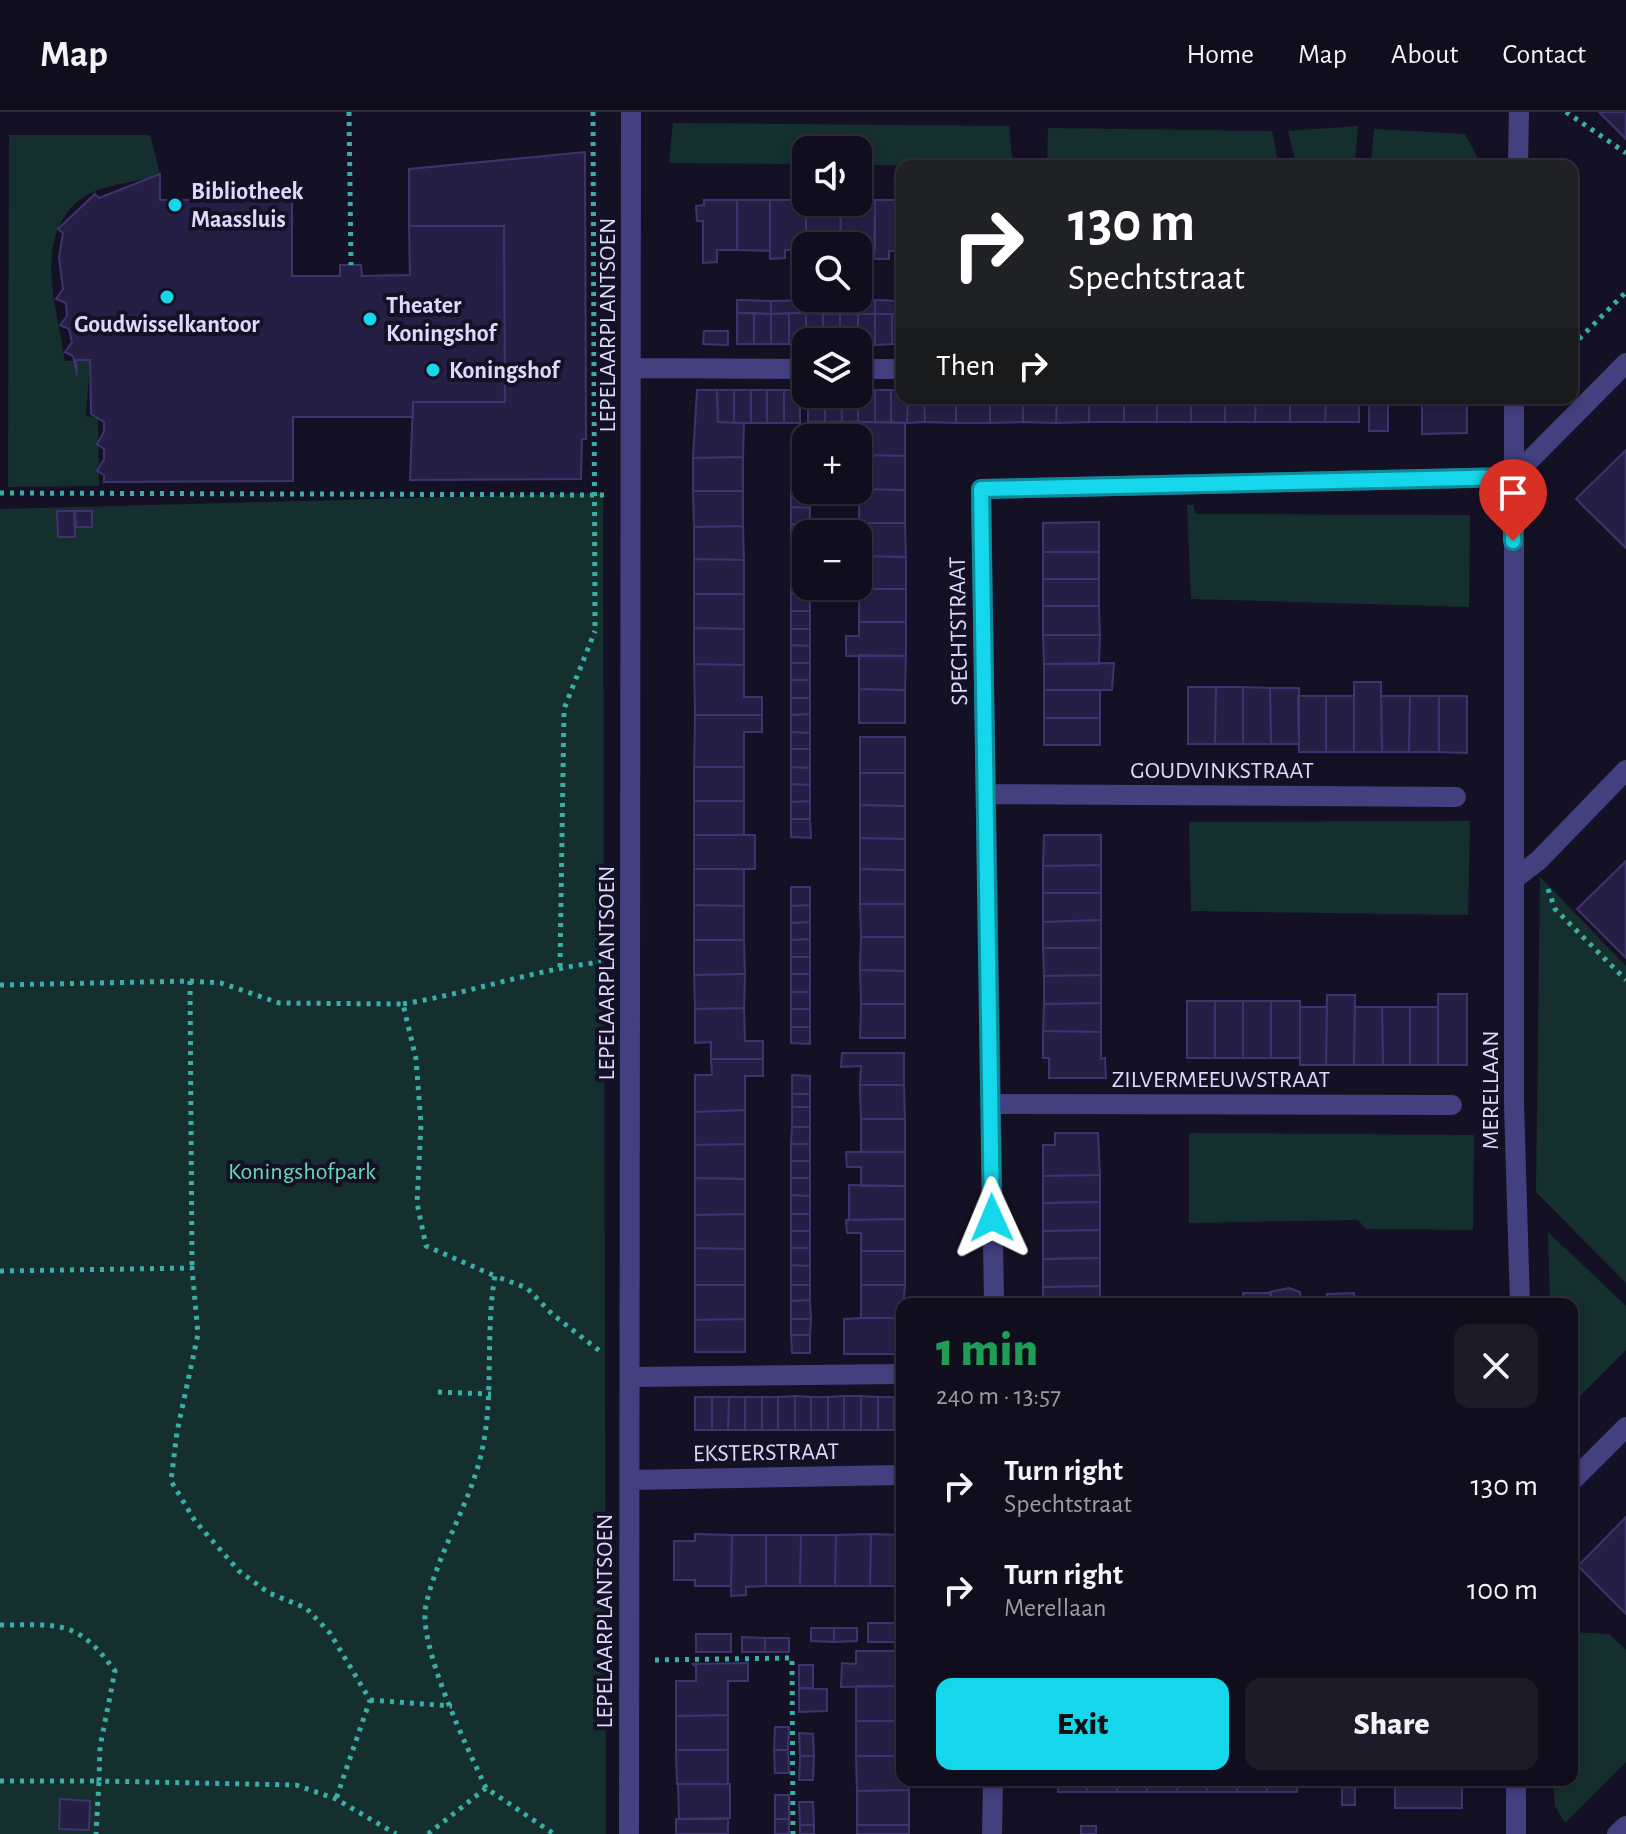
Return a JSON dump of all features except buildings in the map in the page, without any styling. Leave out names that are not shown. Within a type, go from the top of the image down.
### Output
[{"type":"street","name":"LEPELAARPLANTSOEN","points":[[629,1834],[634,495],[631,112]]},
{"type":"street","points":[[1518,160],[1519,112]]},
{"type":"street","points":[[1513,477],[1626,363]]},
{"type":"street","points":[[633,368],[792,369]]},
{"type":"street","points":[[872,369],[896,369]]},
{"type":"street","name":"MERELLAAN","points":[[1514,404],[1517,877],[1514,1104],[1520,1298]]},
{"type":"street","name":"SPECHTSTRAAT","points":[[994,1298],[981,489],[1513,477]]},
{"type":"street","points":[[1517,877],[1539,860],[1626,770]]},
{"type":"street","name":"GOUDVINKSTRAAT","points":[[987,794],[1456,797]]},
{"type":"street","name":"ZILVERMEEUWSTRAAT","points":[[990,1104],[1452,1105]]},
{"type":"street","points":[[631,1368],[896,1374]]},
{"type":"street","points":[[1578,1475],[1626,1427]]},
{"type":"street","name":"EKSTERSTRAAT","points":[[631,1480],[896,1475]]},
{"type":"street","points":[[992,1834],[993,1786]]},
{"type":"street","points":[[1516,1786],[1516,1834]]},
{"type":"street","points":[[1617,1834],[1626,1826]]},
{"type":"path","points":[[349,112],[351,265]]},
{"type":"path","points":[[560,967],[564,709],[595,630],[593,112]]},
{"type":"path","points":[[1566,112],[1626,153]]},
{"type":"path","points":[[1578,340],[1626,292]]},
{"type":"path","points":[[0,493],[634,495]]},
{"type":"path","points":[[595,630],[602,634],[633,634]]},
{"type":"path","points":[[0,985],[190,981],[221,983],[279,1003],[403,1004],[456,996],[560,967],[632,958]]},
{"type":"path","points":[[190,981],[192,1268],[198,1334],[177,1432],[171,1481],[195,1521],[239,1571],[269,1593],[306,1608],[330,1633],[370,1700],[336,1799]]},
{"type":"path","points":[[403,1004],[416,1059],[421,1124],[417,1203],[426,1246],[527,1288],[552,1314],[597,1350],[631,1368]]},
{"type":"path","points":[[0,1271],[192,1268]]},
{"type":"path","points":[[495,1276],[491,1297],[491,1394],[479,1463],[425,1608],[433,1665],[486,1788],[554,1834]]},
{"type":"path","points":[[438,1392],[491,1394]]},
{"type":"path","points":[[0,1625],[69,1628],[94,1641],[115,1671],[100,1747],[96,1834]]},
{"type":"path","points":[[630,1661],[792,1658],[793,1834]]},
{"type":"path","points":[[370,1700],[453,1706]]},
{"type":"path","points":[[0,1781],[296,1785],[336,1799],[396,1834]]},
{"type":"path","points":[[428,1834],[486,1788]]},
{"type":"green space","points":[[673,123],[1009,126],[1012,160],[896,160],[896,165],[872,165],[872,136],[792,136],[792,164],[669,163]]},
{"type":"green space","points":[[1358,126],[1355,160],[1295,160],[1288,131]]},
{"type":"green space","points":[[1048,128],[1272,131],[1278,160],[1047,160]]},
{"type":"green space","points":[[1374,129],[1465,134],[1479,160],[1371,160]]},
{"type":"green space","points":[[9,135],[150,135],[160,174],[107,187],[78,201],[64,217],[52,255],[54,299],[65,361],[90,360],[86,416],[98,418],[99,486],[8,487]]},
{"type":"green space","name":"Koningshofpark","points":[[603,493],[606,1834],[0,1834],[0,509]]},
{"type":"green space","points":[[1187,505],[1193,505],[1196,514],[1470,515],[1469,607],[1191,599]]},
{"type":"green space","points":[[1470,821],[1468,915],[1191,911],[1189,822]]},
{"type":"green space","points":[[1540,877],[1626,966],[1626,1283],[1536,1192]]},
{"type":"green space","points":[[1189,1133],[1474,1135],[1473,1230],[1366,1229],[1358,1220],[1189,1223]]},
{"type":"green space","points":[[1548,1232],[1626,1306],[1626,1350],[1579,1397],[1578,1298],[1550,1298]]},
{"type":"green space","points":[[1578,1632],[1609,1634],[1626,1650],[1626,1762],[1565,1823],[1555,1806],[1553,1786],[1578,1786]]},
{"type":"place","name":"Bibliotheek Maassluis","points":[[175,205]]},
{"type":"place","name":"Goudwisselkantoor","points":[[167,297]]},
{"type":"place","name":"Theater Koningshof","points":[[370,319]]},
{"type":"place","name":"Koningshof","points":[[433,370]]},
{"type":"route","points":[[992,1218],[981,489],[1513,477],[1513,541]]}]
